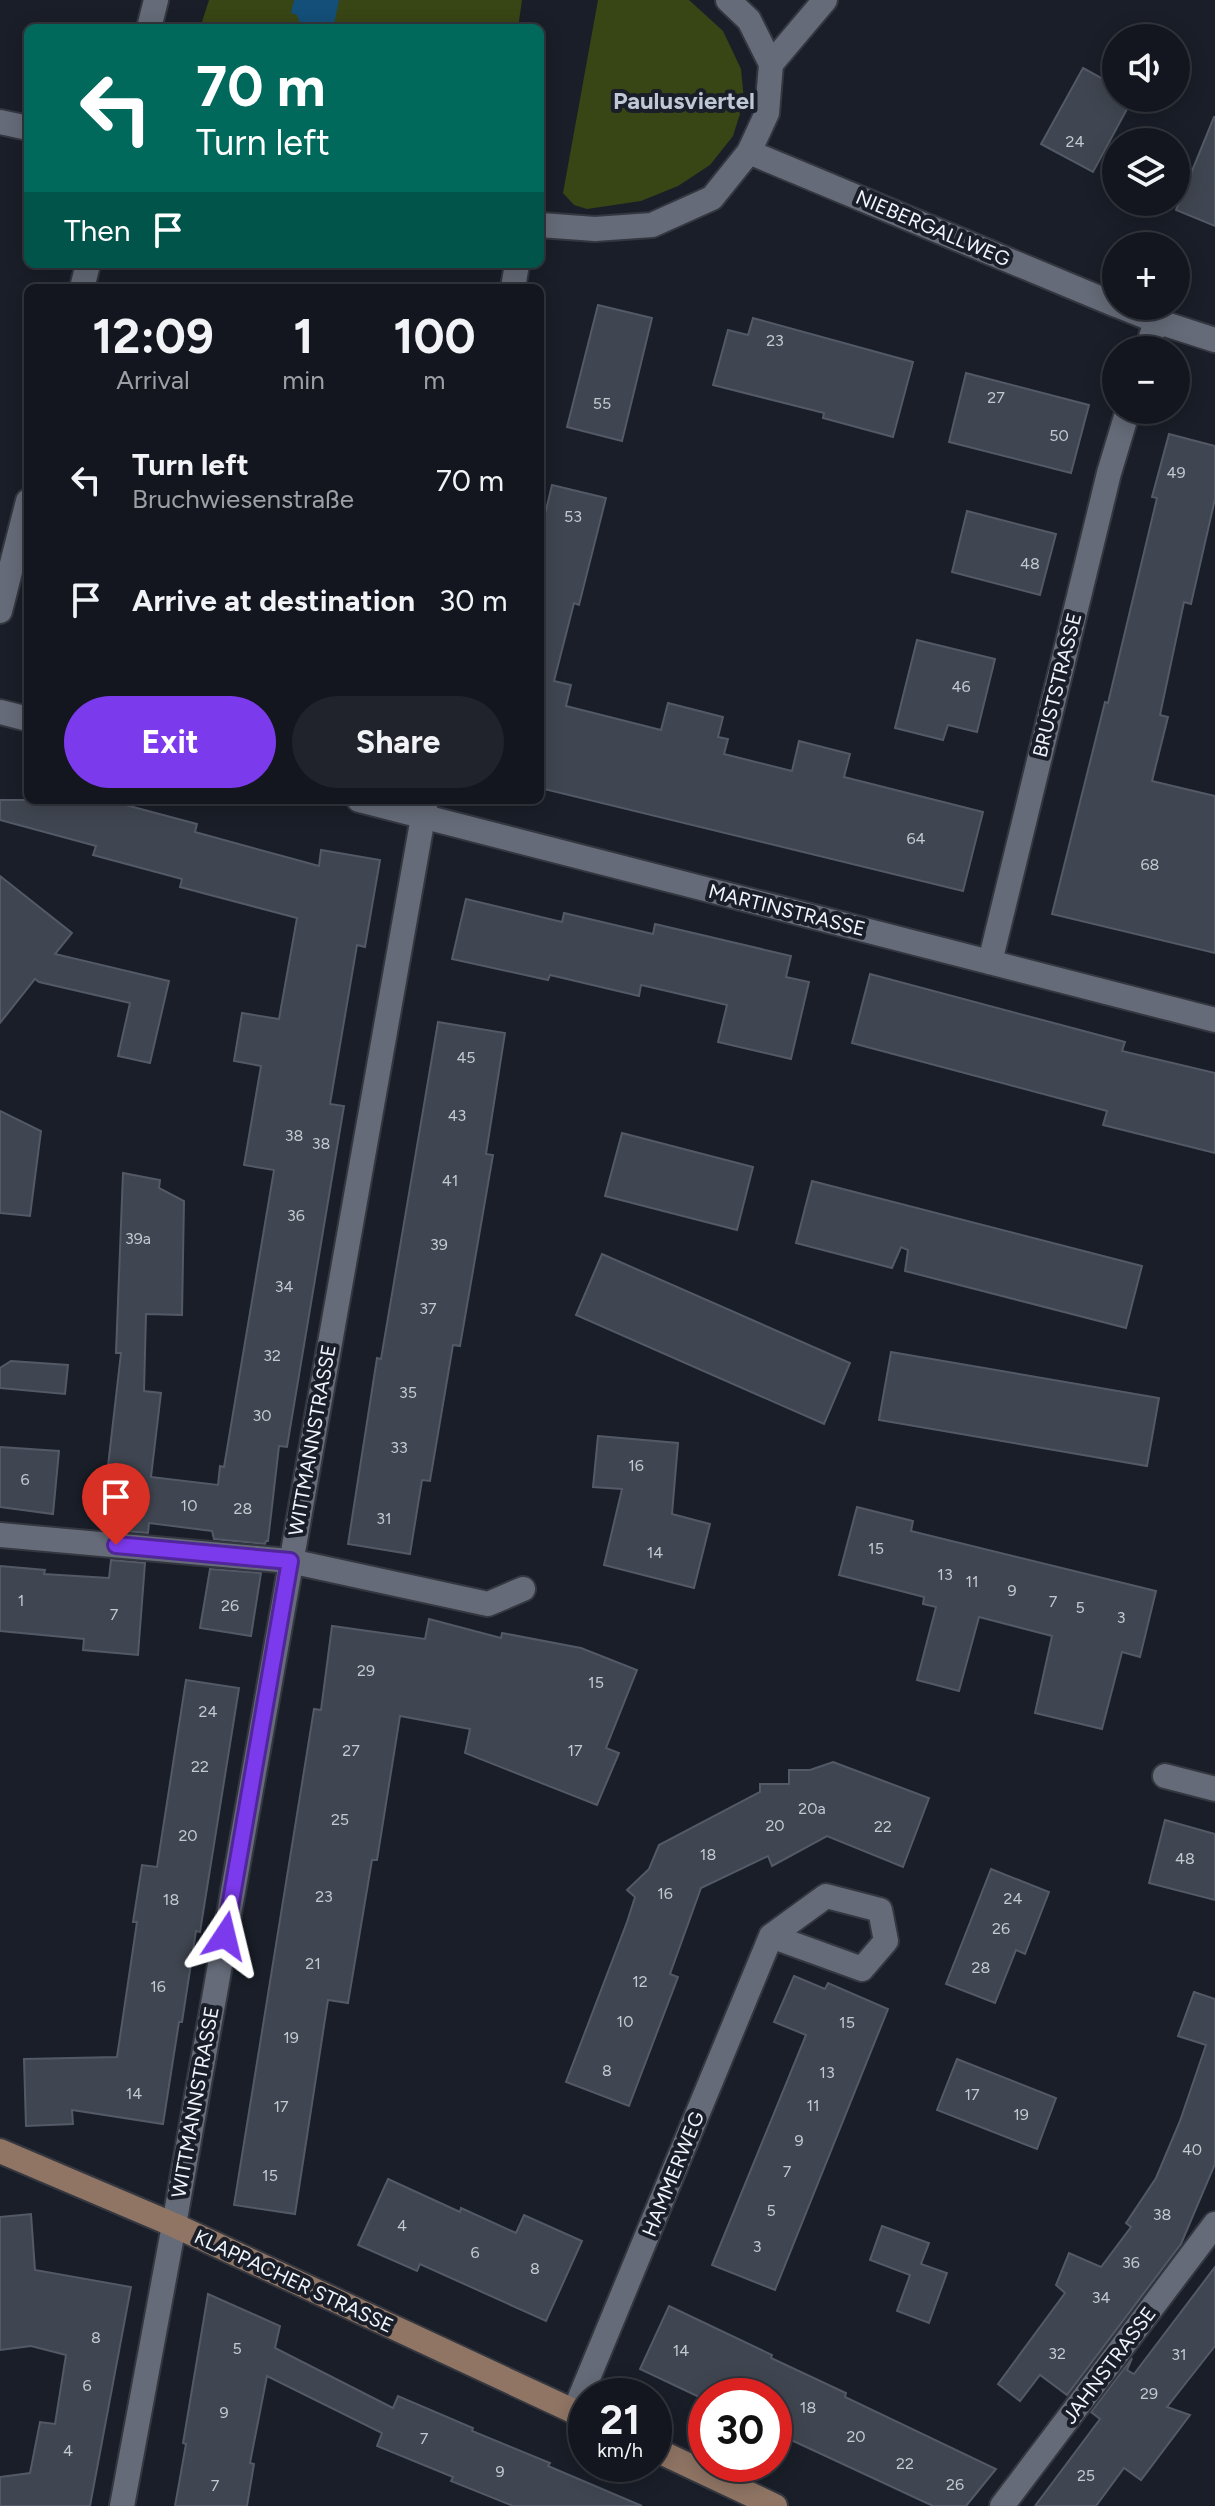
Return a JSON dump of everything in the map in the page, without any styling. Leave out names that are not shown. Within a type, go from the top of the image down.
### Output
[{"type":"street","points":[[150,24],[156,0]]},
{"type":"street","points":[[544,225],[595,229],[652,225],[712,198],[749,152],[767,113],[771,64],[749,20],[728,0]]},
{"type":"street","points":[[771,64],[825,0]]},
{"type":"street","points":[[0,122],[24,127]]},
{"type":"street","name":"NIEBERGALLWEG","points":[[749,152],[1102,298]]},
{"type":"street","points":[[1151,336],[1156,321]]},
{"type":"street","name":"NIEBERGALLWEG","points":[[1156,321],[1215,340]]},
{"type":"street","name":"BRUSTSTRASSE","points":[[990,962],[1109,473],[1124,424]]},
{"type":"street","points":[[0,611],[24,517]]},
{"type":"street","points":[[0,712],[24,718]]},
{"type":"street","name":"MARTINSTRASSE","points":[[392,804],[425,808],[1215,1020]]},
{"type":"street","name":"WITTMANNSTRASSE","points":[[122,2506],[425,808]]},
{"type":"street","points":[[0,1535],[290,1561],[488,1604],[523,1589]]},
{"type":"street","points":[[1165,1776],[1215,1789]]},
{"type":"street","name":"HAMMERWEG","points":[[595,2378],[771,1936]]},
{"type":"street","name":"KLAPPACHER STRASSE","points":[[0,2151],[174,2225],[568,2409]]},
{"type":"street","name":"JAHNSTRASSE","points":[[1002,2506],[1215,2224]]},
{"type":"street","points":[[672,2457],[775,2506]]},
{"type":"green space","points":[[209,0],[522,0],[519,24],[201,24]]},
{"type":"green space","points":[[598,0],[689,0],[723,31],[741,69],[744,101],[733,136],[710,165],[678,186],[641,201],[587,209],[574,205],[563,193]]},
{"type":"water","points":[[294,0],[339,0],[334,24],[300,24],[297,15],[291,13]]},
{"type":"building","points":[[1083,68],[1102,78],[1102,112],[1125,112],[1117,128],[1102,128],[1102,155],[1093,172],[1041,144]]},
{"type":"building","points":[[1215,117],[1215,226],[1190,216],[1190,176]]},
{"type":"building","points":[[598,305],[652,318],[622,441],[567,427]]},
{"type":"building","points":[[753,318],[913,362],[893,437],[823,418],[824,413],[713,385],[728,330],[748,335]]},
{"type":"building","points":[[966,373],[1089,405],[1071,473],[949,442]]},
{"type":"building","points":[[1169,434],[1215,446],[1215,499],[1191,604],[1184,602],[1160,715],[1168,717],[1152,781],[1215,796],[1215,953],[1052,914],[1105,702],[1108,703],[1157,498],[1152,497]]},
{"type":"building","points":[[552,485],[606,498],[579,605],[574,603],[554,681],[571,685],[566,706],[661,730],[668,703],[723,717],[718,737],[728,739],[724,754],[792,771],[799,741],[850,754],[844,777],[983,812],[963,891],[544,789],[544,518]]},
{"type":"building","points":[[967,511],[1056,534],[1040,595],[952,572]]},
{"type":"building","points":[[917,640],[995,659],[977,732],[948,725],[943,740],[895,728]]},
{"type":"building","points":[[0,800],[24,800],[24,804],[122,804],[197,824],[195,832],[319,866],[321,850],[380,860],[365,947],[357,945],[330,1104],[344,1106],[287,1447],[279,1446],[268,1541],[265,1544],[214,1539],[212,1531],[149,1523],[148,1533],[114,1530],[115,1519],[102,1518],[121,1353],[116,1353],[123,1173],[160,1180],[159,1188],[184,1201],[182,1315],[146,1314],[144,1391],[161,1393],[151,1477],[218,1485],[220,1466],[224,1467],[274,1170],[244,1165],[261,1066],[234,1061],[242,1013],[279,1019],[297,918],[180,887],[182,879],[93,855],[96,846],[0,820]]},
{"type":"building","points":[[0,876],[72,933],[55,954],[169,981],[150,1063],[118,1056],[130,1003],[35,979],[0,1023]]},
{"type":"building","points":[[466,899],[562,922],[564,913],[653,934],[655,924],[791,956],[786,977],[809,982],[791,1059],[718,1042],[727,1005],[641,985],[639,996],[550,975],[548,980],[452,959]]},
{"type":"building","points":[[870,974],[1125,1042],[1122,1051],[1215,1073],[1215,1153],[1103,1125],[1107,1111],[852,1043]]},
{"type":"building","points":[[438,1022],[505,1033],[486,1154],[493,1155],[460,1346],[453,1345],[430,1481],[422,1480],[410,1554],[348,1544],[377,1358],[381,1359]]},
{"type":"building","points":[[0,1111],[41,1131],[30,1216],[0,1213]]},
{"type":"building","points":[[622,1133],[753,1167],[737,1230],[605,1196]]},
{"type":"building","points":[[812,1181],[1142,1266],[1126,1328],[905,1271],[908,1250],[901,1247],[892,1268],[796,1243]]},
{"type":"building","points":[[602,1254],[850,1363],[824,1424],[576,1315]]},
{"type":"building","points":[[891,1352],[1159,1398],[1147,1466],[879,1420]]},
{"type":"building","points":[[11,1361],[68,1365],[65,1394],[0,1388],[0,1368]]},
{"type":"building","points":[[598,1436],[678,1443],[672,1514],[710,1524],[694,1588],[604,1565],[622,1489],[593,1487]]},
{"type":"building","points":[[0,1447],[59,1451],[53,1514],[0,1507]]},
{"type":"building","points":[[857,1507],[913,1521],[911,1531],[1156,1591],[1140,1657],[1122,1652],[1102,1729],[1035,1713],[1052,1636],[979,1617],[959,1691],[917,1680],[936,1607],[923,1604],[924,1597],[839,1575]]},
{"type":"building","points":[[111,1560],[145,1563],[138,1655],[83,1650],[84,1639],[0,1631],[0,1566],[45,1570],[44,1574],[109,1578]]},
{"type":"building","points":[[210,1569],[261,1573],[251,1636],[200,1628]]},
{"type":"building","points":[[429,1619],[501,1638],[502,1633],[581,1648],[637,1670],[606,1748],[619,1753],[597,1805],[465,1753],[470,1729],[400,1716],[377,1860],[372,1860],[348,2003],[328,2000],[295,2214],[234,2205],[314,1709],[321,1710],[332,1626],[425,1639]]},
{"type":"building","points":[[186,1680],[239,1688],[200,1932],[196,1931],[163,2124],[72,2110],[73,2124],[26,2126],[24,2059],[117,2057],[137,1922],[133,1922],[142,1865],[157,1867]]},
{"type":"building","points":[[833,1762],[929,1798],[903,1867],[827,1836],[772,1866],[768,1856],[701,1888],[670,1974],[678,1977],[629,2106],[566,2082],[635,1897],[627,1890],[649,1869],[659,1845],[760,1792],[760,1784],[789,1784],[789,1770],[810,1770]]},
{"type":"building","points":[[1165,1820],[1215,1834],[1215,1900],[1149,1883]]},
{"type":"building","points":[[991,1869],[1049,1892],[1025,1954],[1016,1950],[995,2003],[946,1984]]},
{"type":"building","points":[[794,1976],[825,1989],[828,1983],[888,2009],[775,2290],[712,2265],[806,2035],[774,2022]]},
{"type":"building","points":[[1194,1992],[1215,1999],[1215,2164],[1181,2244],[1067,2395],[1040,2375],[1020,2401],[998,2384],[1065,2293],[1056,2285],[1069,2253],[1101,2267],[1131,2227],[1126,2223],[1156,2178],[1180,2121],[1206,2045],[1178,2036]]},
{"type":"building","points":[[957,2059],[1056,2098],[1037,2149],[937,2110]]},
{"type":"building","points":[[388,2179],[460,2212],[461,2208],[516,2233],[524,2215],[582,2241],[546,2321],[420,2264],[417,2271],[358,2245]]},
{"type":"building","points":[[31,2214],[35,2270],[131,2287],[90,2506],[0,2506],[0,2477],[30,2473],[40,2422],[55,2424],[66,2355],[31,2346],[0,2350],[0,2217]]},
{"type":"building","points":[[882,2226],[929,2243],[921,2264],[947,2273],[929,2323],[897,2311],[910,2275],[870,2260]]},
{"type":"building","points":[[1215,2267],[1215,2346],[1167,2407],[1190,2415],[1141,2480],[1124,2468],[1096,2506],[1035,2506],[1100,2419],[1091,2412],[1132,2358],[1127,2370],[1134,2374]]},
{"type":"building","points":[[208,2294],[280,2326],[275,2348],[393,2408],[398,2396],[550,2463],[548,2466],[568,2475],[568,2482],[586,2482],[642,2506],[513,2506],[377,2446],[382,2433],[267,2376],[250,2463],[254,2464],[247,2506],[175,2506],[186,2444],[183,2443]]},
{"type":"building","points":[[669,2306],[846,2393],[845,2397],[996,2469],[966,2506],[933,2506],[792,2440],[792,2378],[688,2378],[688,2392],[672,2384],[672,2378],[659,2378],[640,2369]]},
{"type":"district","name":"Paulusviertel","points":[[684,101]]},
{"type":"route","points":[[116,1545],[290,1561],[225,1936]]}]
